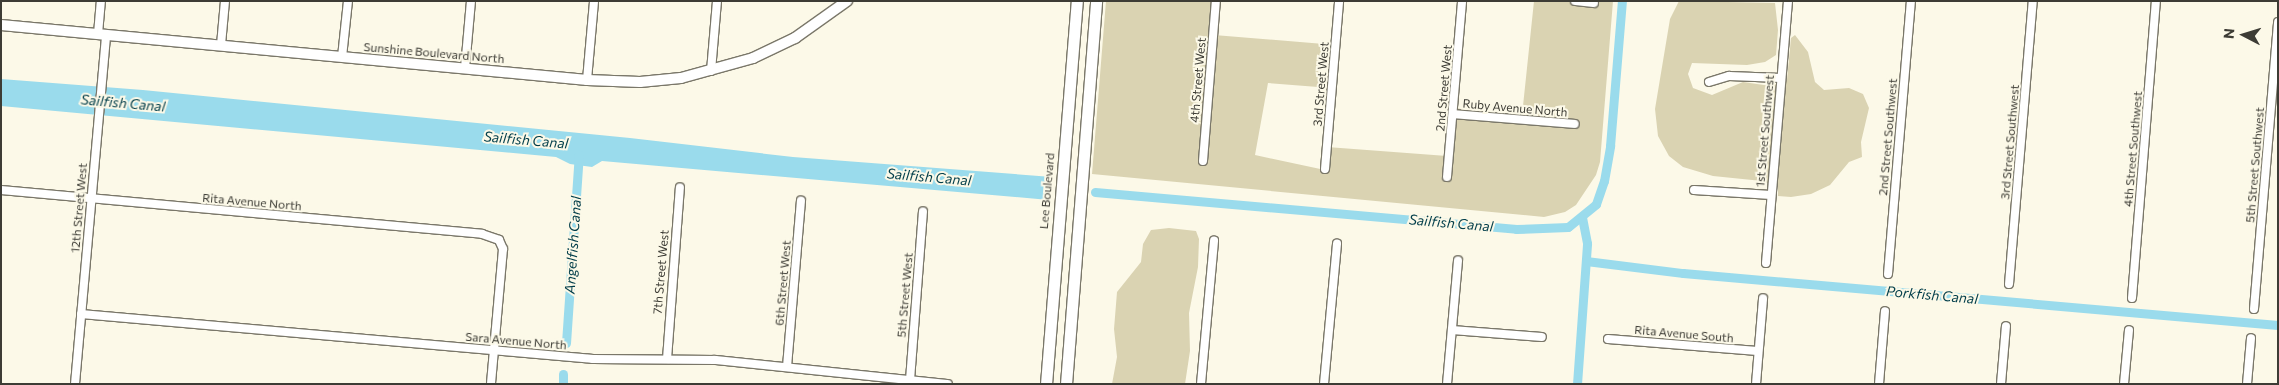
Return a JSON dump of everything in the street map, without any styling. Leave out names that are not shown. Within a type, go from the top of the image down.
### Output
[{"type":"main road","name":"Lee Boulevard","points":[[1046,384],[1077,1]]},
{"type":"main road","points":[[1066,384],[1096,1]]},
{"type":"street","name":"12th Street West","points":[[75,384],[102,72],[102,1]]},
{"type":"street","points":[[221,45],[225,1]]},
{"type":"street","points":[[342,57],[348,1]]},
{"type":"street","points":[[465,68],[471,1]]},
{"type":"street","points":[[587,80],[594,1]]},
{"type":"street","points":[[711,72],[717,1]]},
{"type":"street","name":"4th Street West","points":[[1203,161],[1216,1]]},
{"type":"street","name":"3rd Street West","points":[[1325,170],[1339,1]]},
{"type":"street","name":"2nd Street West","points":[[1447,177],[1462,1]]},
{"type":"street","points":[[1575,1],[1594,3]]},
{"type":"street","name":"1st Street Southwest","points":[[1766,263],[1788,1]]},
{"type":"street","name":"2nd Street Southwest","points":[[1888,274],[1911,1]]},
{"type":"street","name":"3rd Street Southwest","points":[[2009,284],[2033,1]]},
{"type":"street","name":"4th Street Southwest","points":[[2132,298],[2156,1]]},
{"type":"street","name":"Sunshine Boulevard North","points":[[1,25],[587,80],[660,81],[711,72],[753,58],[783,45],[844,3]]},
{"type":"street","name":"5th Street Southwest","points":[[2254,309],[2278,22]]},
{"type":"street","points":[[1709,82],[1729,76],[1781,78]]},
{"type":"street","name":"Ruby Avenue North","points":[[1453,114],[1575,124]]},
{"type":"street","name":"7th Street West","points":[[667,359],[680,187]]},
{"type":"street","name":"Rita Avenue North","points":[[1,190],[482,234],[499,240],[504,249],[494,350]]},
{"type":"street","points":[[1694,190],[1771,195]]},
{"type":"street","name":"6th Street West","points":[[787,367],[801,201]]},
{"type":"street","name":"5th Street West","points":[[910,380],[923,212]]},
{"type":"street","points":[[1201,384],[1214,241]]},
{"type":"street","points":[[1324,384],[1337,244]]},
{"type":"street","points":[[1447,384],[1458,260]]},
{"type":"street","points":[[1756,384],[1763,298]]},
{"type":"street","points":[[1878,384],[1885,311]]},
{"type":"street","name":"Sara Avenue North","points":[[81,314],[625,361],[667,359],[787,367],[948,384]]},
{"type":"street","points":[[2001,384],[2006,326]]},
{"type":"street","points":[[1452,330],[1542,337]]},
{"type":"street","points":[[2124,384],[2129,330]]},
{"type":"street","points":[[2247,384],[2251,338]]},
{"type":"street","name":"Rita Avenue South","points":[[1608,339],[1758,350]]},
{"type":"street","points":[[491,384],[494,350]]},
{"type":"shaded area","points":[[1106,1],[1217,1],[1214,35],[1324,44],[1318,87],[1268,83],[1255,155],[1325,170],[1327,147],[1447,156],[1457,108],[1521,125],[1534,1],[1613,1],[1600,162],[1596,175],[1576,205],[1565,212],[1544,217],[1092,174]]},
{"type":"shaded area","points":[[1679,1],[1775,3],[1778,30],[1776,55],[1765,62],[1747,65],[1692,63],[1688,74],[1693,88],[1712,95],[1743,82],[1771,86],[1787,80],[1791,38],[1795,35],[1808,52],[1815,82],[1824,90],[1849,88],[1863,94],[1869,108],[1861,142],[1862,157],[1849,162],[1830,185],[1811,194],[1791,197],[1778,196],[1778,187],[1762,181],[1713,176],[1683,167],[1669,156],[1658,136],[1655,109],[1670,19]]},
{"type":"shaded area","points":[[1169,228],[1196,231],[1199,239],[1198,267],[1189,313],[1190,351],[1185,384],[1112,384],[1117,357],[1114,329],[1117,292],[1141,262],[1143,244],[1151,230]]},
{"type":"water","points":[[1,79],[143,90],[630,138],[793,157],[1052,177],[1051,189],[1049,200],[602,161],[592,167],[570,164],[556,157],[1,106]]},
{"type":"waterway","name":"Sailfish Canal","points":[[1095,192],[1516,229],[1568,227],[1596,204],[1604,181],[1610,146],[1622,1]]},
{"type":"waterway","name":"Angelfish Canal","points":[[566,343],[579,154]]},
{"type":"waterway","points":[[1577,384],[1587,243],[1582,218]]},
{"type":"waterway","name":"Porkfish Canal","points":[[1586,261],[1683,273],[2278,325]]},
{"type":"waterway","name":"Angelfish Canal","points":[[563,374],[563,384]]}]
